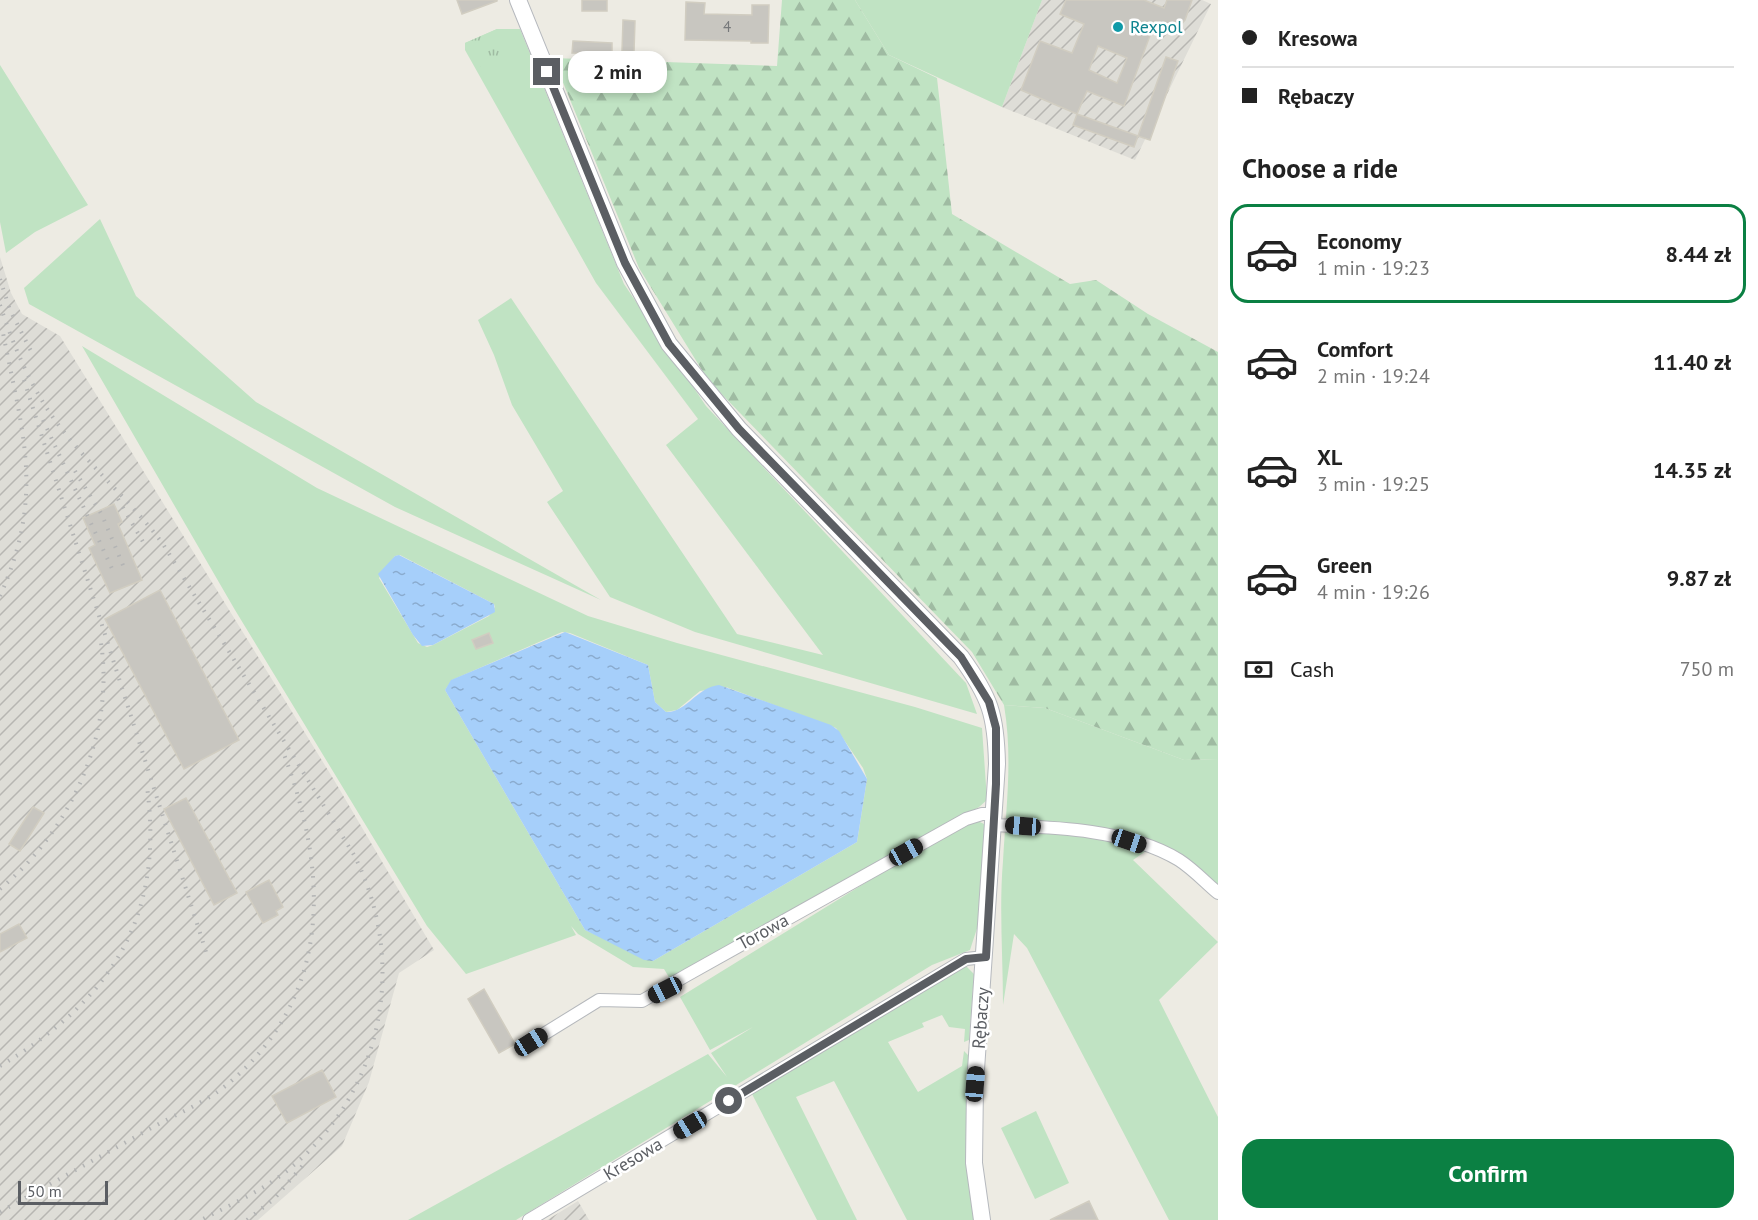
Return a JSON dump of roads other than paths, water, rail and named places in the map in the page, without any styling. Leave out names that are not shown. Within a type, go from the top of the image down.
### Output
[{"type":"street","name":"Rębaczy","points":[[518,0],[625,263],[669,344],[739,429],[961,657],[989,702],[996,728],[994,819],[986,957],[975,1084],[974,1152],[982,1220]]},
{"type":"street","name":"Torowa","points":[[531,1042],[599,1000],[642,1001],[657,994],[966,819],[982,814],[994,819],[1103,834],[1129,841],[1180,861],[1218,893]]},
{"type":"street","name":"Kresowa","points":[[530,1220],[966,959],[986,957]]},
{"type":"water","points":[[399,555],[494,604],[495,612],[433,645],[422,646],[413,635],[378,574],[395,556]]},
{"type":"water","points":[[565,632],[648,665],[655,702],[666,712],[680,708],[704,690],[719,685],[831,725],[839,731],[867,779],[857,842],[653,961],[644,960],[585,930],[445,690],[451,680]]},
{"type":"railway","points":[[0,279],[10,310],[31,351]]},
{"type":"railway","points":[[0,305],[24,367],[39,396],[69,439],[163,544],[354,855],[371,896],[380,939],[382,982],[377,1024],[365,1065],[346,1103],[320,1139],[288,1170],[257,1191],[201,1220]]},
{"type":"railway","points":[[0,596],[14,560],[22,527],[26,495],[23,434],[3,333]]},
{"type":"railway","points":[[24,380],[207,955]]},
{"type":"railway","points":[[43,420],[115,575]]},
{"type":"railway","points":[[75,471],[102,515],[125,570]]},
{"type":"railway","points":[[118,499],[146,547]]},
{"type":"railway","points":[[0,889],[25,866],[47,839],[82,779],[94,746],[101,712],[104,678],[101,643]]},
{"type":"railway","points":[[0,1212],[221,1089],[264,1048],[288,1010],[304,969],[312,927],[313,883],[308,839],[297,794],[282,749]]},
{"type":"railway","points":[[0,1066],[39,1041],[72,1013],[100,984],[122,951],[137,916],[147,877],[150,834],[147,787]]},
{"type":"railway","points":[[247,1220],[274,1199],[303,1165]]},
{"type":"place","name":"Rexpol","points":[[1118,27]]}]
